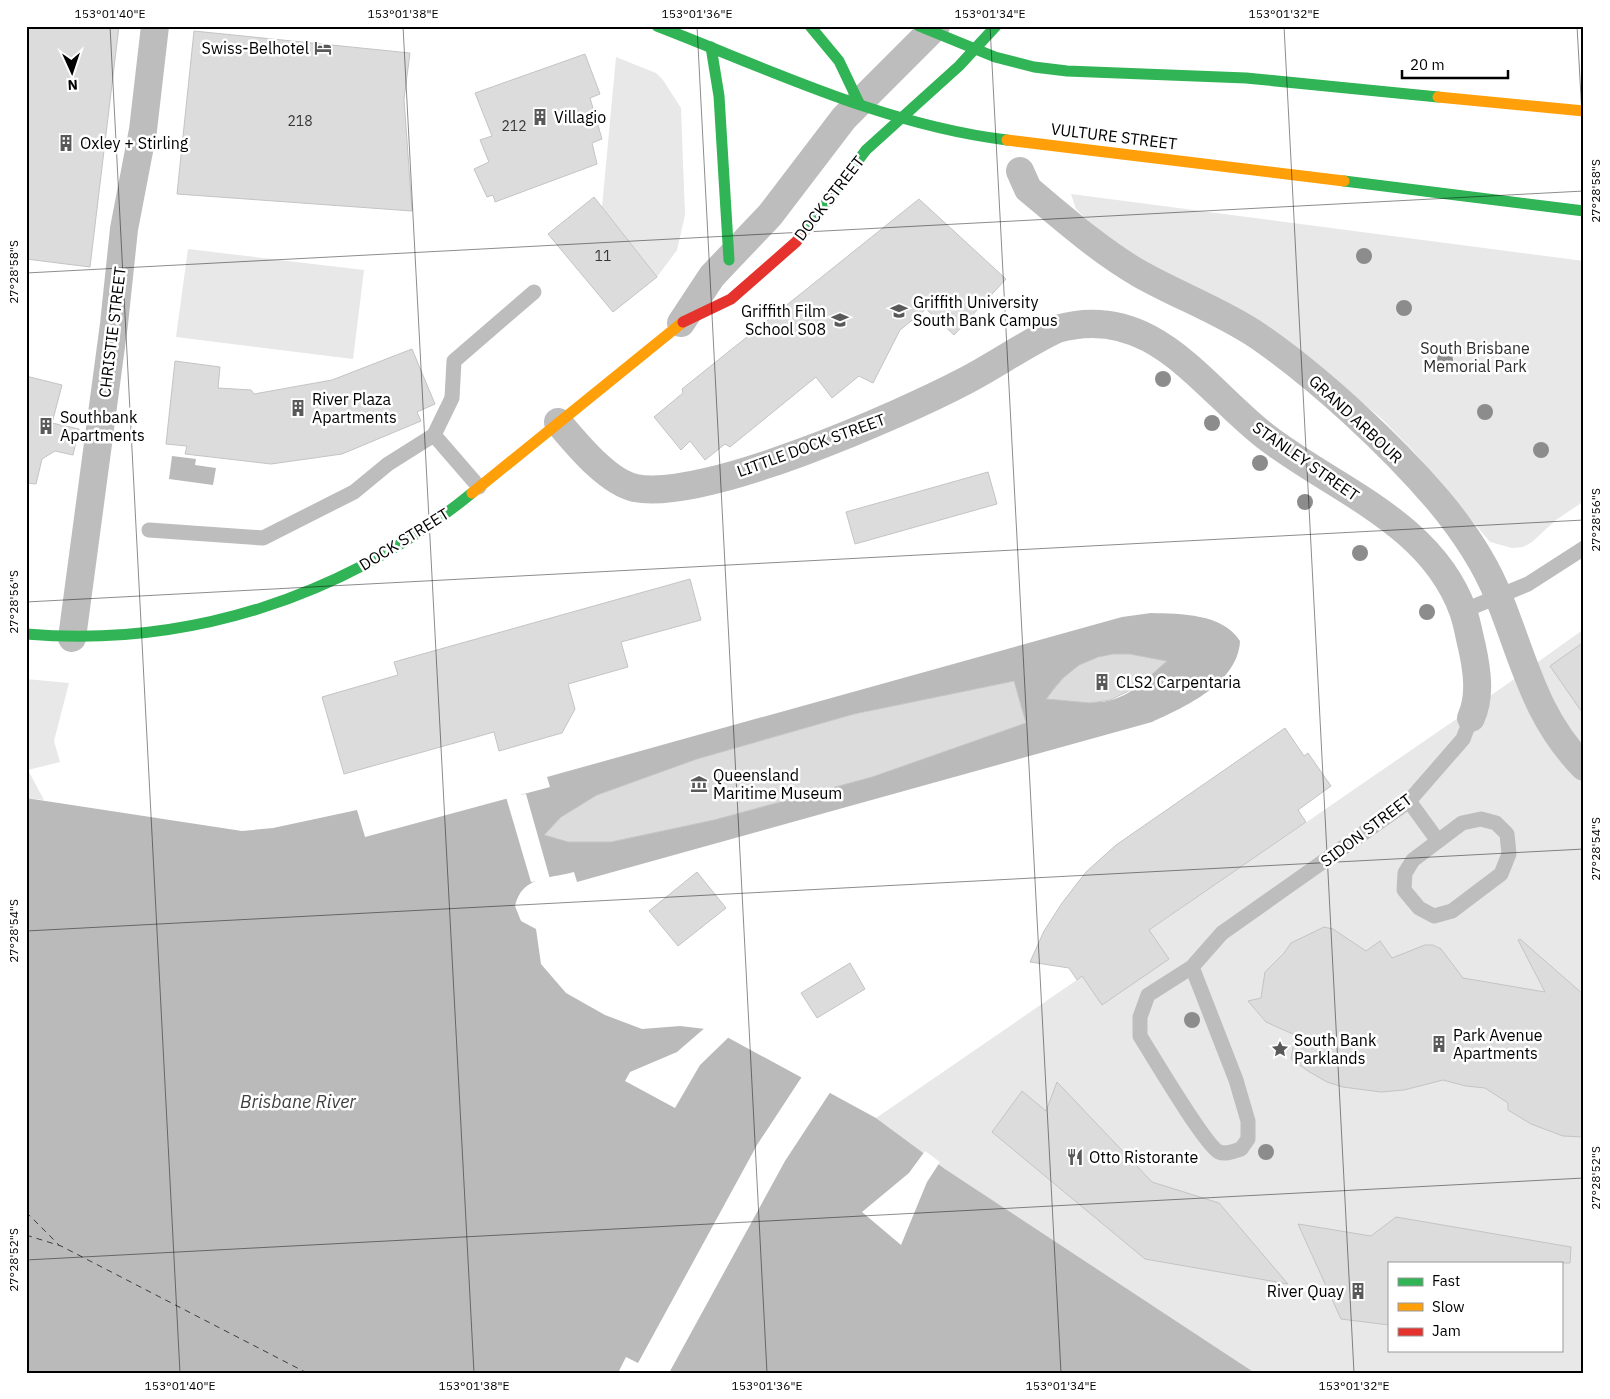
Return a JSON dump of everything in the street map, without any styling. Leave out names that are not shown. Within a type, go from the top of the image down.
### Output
[{"type":"main road","name":"VULTURE STREET","points":[[658,26],[782,76],[932,128],[969,135],[1584,211]]},
{"type":"main road","points":[[810,26],[832,50],[852,85],[859,103]]},
{"type":"main road","name":"DOCK STREET","points":[[26,634],[72,638],[148,633],[194,626],[279,603],[329,584],[383,556],[448,513],[681,323],[731,299],[783,254],[818,216],[866,150],[975,50],[996,26]]},
{"type":"main road","points":[[928,28],[975,50],[1016,63],[1067,71],[1202,75],[1324,84],[1584,111]]},
{"type":"main road","points":[[711,47],[719,96],[729,260]]},
{"type":"street","name":"CHRISTIE STREET","points":[[72,638],[114,324],[124,229],[143,130],[155,26]]},
{"type":"street","name":"DOCK STREET","points":[[681,323],[712,276],[770,215],[826,140],[928,28]]},
{"type":"street","name":"GRAND ARBOUR","points":[[1020,171],[1028,189],[1100,247],[1140,274],[1227,317],[1258,336],[1310,376],[1371,431],[1423,484],[1457,524],[1479,556],[1499,598],[1538,704],[1558,738],[1584,767]]},
{"type":"street","name":"STANLEY STREET","points":[[1070,326],[1098,324],[1118,327],[1140,334],[1167,348],[1195,370],[1265,436],[1376,509],[1408,534],[1433,560],[1463,611]]},
{"type":"street","name":"LITTLE DOCK STREET","points":[[558,422],[598,465],[626,484],[643,489],[681,488],[768,463],[863,427],[962,382],[1046,334],[1070,326]]},
{"type":"street","name":"SIDON STREET","points":[[1463,611],[1476,667],[1477,690],[1471,718]]},
{"type":"lane","points":[[148,530],[262,538],[354,492],[388,464],[434,435],[452,398],[454,361],[534,292]]},
{"type":"lane","points":[[434,435],[479,487]]},
{"type":"lane","points":[[1463,611],[1499,598],[1528,584],[1584,548]]},
{"type":"lane","name":"SIDON STREET","points":[[1192,967],[1236,1080],[1248,1121],[1248,1138],[1241,1149],[1227,1153],[1218,1151],[1204,1136],[1140,1036],[1140,1017],[1148,995],[1192,967],[1222,933],[1409,801],[1464,739],[1471,718]]},
{"type":"lane","points":[[1409,801],[1438,841]]},
{"type":"lane","points":[[1481,820],[1496,823],[1506,834],[1509,854],[1501,874],[1452,911],[1434,916],[1419,908],[1404,890],[1405,873],[1413,860],[1438,841],[1462,823],[1481,820]]},
{"type":"green space","points":[[616,57],[656,73],[663,80],[681,108],[685,215],[677,250],[657,277],[602,207]]},
{"type":"green space","name":"South Brisbane Memorial Park","points":[[1071,194],[1584,261],[1584,501],[1556,520],[1532,542],[1523,547],[1512,548],[1490,542],[1415,453],[1382,419],[1349,392],[1100,233],[1076,209]]},
{"type":"green space","points":[[188,249],[364,270],[353,359],[176,337]]},
{"type":"green space","name":"South Bank Parklands","points":[[1584,629],[1584,1373],[1255,1373],[945,1169],[876,1118],[1503,687]]},
{"type":"green space","points":[[26,679],[69,683],[54,741],[60,762],[28,770],[44,800],[26,798]]},
{"type":"water","points":[[172,456],[196,459],[195,465],[216,468],[213,485],[169,479]]},
{"type":"water","name":"Brisbane River","points":[[1163,613],[1188,615],[1212,620],[1223,625],[1240,641],[1237,656],[1230,669],[1208,692],[1152,722],[577,882],[574,872],[537,880],[518,896],[515,906],[521,921],[536,929],[541,964],[566,993],[605,1015],[642,1029],[680,1026],[714,1030],[876,1118],[945,1169],[1255,1373],[26,1373],[26,798],[242,831],[273,828],[357,810],[365,837],[550,787],[547,777],[1122,617]],"holes":[[[1113,654],[1130,654],[1161,663],[1139,686],[1111,700],[1089,702],[1050,694],[1063,679],[1078,667],[1094,659]],[[1014,681],[1026,723],[872,777],[714,820],[611,842],[568,842],[549,833],[561,817],[597,795],[697,759],[854,714]]]},
{"type":"pier","points":[[526,794],[550,879],[531,882],[506,797]]},
{"type":"pier","points":[[707,1026],[715,1027],[730,1036],[700,1065],[675,1108],[625,1081],[630,1072],[677,1052]]},
{"type":"pier","points":[[803,1075],[831,1091],[785,1161],[669,1373],[618,1373],[626,1357],[638,1363],[757,1145]]},
{"type":"pier","points":[[925,1151],[940,1162],[927,1182],[901,1245],[862,1212],[909,1173]]},
{"type":"building","name":"Oxley + Stirling","points":[[26,26],[119,26],[90,267],[26,259]]},
{"type":"building","points":[[194,31],[410,53],[404,99],[412,211],[177,194]]},
{"type":"building","name":"Villagio","points":[[585,54],[600,94],[590,98],[602,139],[592,143],[597,164],[495,202],[493,195],[487,197],[474,169],[489,162],[480,140],[492,136],[475,93]]},
{"type":"building","points":[[594,197],[657,277],[613,312],[548,234]]},
{"type":"building","name":"Griffith University South Bank Campus","points":[[919,199],[1006,279],[954,335],[926,309],[900,330],[873,383],[859,376],[832,398],[816,377],[730,447],[725,444],[705,460],[690,441],[681,450],[654,417],[683,393],[682,389]]},
{"type":"building","name":"River Plaza Apartments","points":[[412,349],[435,404],[417,412],[421,421],[342,454],[271,464],[185,454],[187,446],[166,444],[175,361],[220,367],[218,388],[251,390],[254,394],[332,380]]},
{"type":"building","name":"Southbank Apartments","points":[[26,376],[62,385],[52,423],[79,429],[73,455],[55,451],[42,459],[36,484],[26,483]]},
{"type":"building","points":[[988,472],[997,504],[855,544],[846,512]]},
{"type":"building","points":[[690,579],[701,620],[621,642],[628,667],[568,684],[575,709],[562,733],[499,751],[494,732],[344,774],[322,697],[398,675],[394,662]]},
{"type":"building","points":[[1584,642],[1584,715],[1550,666]]},
{"type":"building","name":"CLS2 Carpentaria","points":[[1113,654],[1130,654],[1167,661],[1139,686],[1110,700],[1090,703],[1046,699],[1063,678],[1079,665],[1098,657]]},
{"type":"building","points":[[1014,681],[1026,723],[872,777],[714,820],[611,842],[568,842],[544,835],[561,817],[597,795],[697,759],[854,714]]},
{"type":"building","points":[[1285,728],[1304,756],[1308,753],[1331,786],[1298,810],[1306,822],[1149,930],[1169,959],[1102,1005],[1082,976],[1077,980],[1069,968],[1030,962],[1044,931],[1062,903],[1086,872],[1116,845]]},
{"type":"building","points":[[697,872],[726,908],[678,946],[649,911]]},
{"type":"building","name":"Park Avenue Apartments","points":[[1324,927],[1333,929],[1366,951],[1380,941],[1392,958],[1425,945],[1433,945],[1441,949],[1463,978],[1545,992],[1518,940],[1520,939],[1584,995],[1584,1137],[1563,1136],[1531,1124],[1508,1110],[1508,1103],[1485,1088],[1466,1086],[1443,1080],[1404,1090],[1381,1092],[1343,1087],[1327,1082],[1291,1059],[1295,1035],[1266,1022],[1248,1001],[1261,998],[1265,972],[1291,943]]},
{"type":"building","points":[[850,963],[865,989],[817,1018],[801,993]]},
{"type":"building","name":"Otto Ristorante","points":[[1057,1082],[1152,1182],[1219,1203],[1288,1284],[1145,1259],[992,1132],[1022,1091],[1046,1111]]},
{"type":"building","name":"River Quay","points":[[1396,1217],[1571,1247],[1570,1263],[1388,1262],[1388,1325],[1341,1319],[1298,1224],[1371,1236]]},
{"type":"ferry route","points":[[26,1212],[60,1246]]},
{"type":"ferry route","points":[[26,1235],[61,1246],[307,1373]]},
{"type":"traffic: fast","points":[[657,26],[872,109],[961,133],[1007,140]]},
{"type":"traffic: fast","points":[[810,26],[839,61],[859,103]]},
{"type":"traffic: fast","points":[[919,26],[995,57],[1034,67],[1067,71],[1246,78],[1438,97]]},
{"type":"traffic: fast","points":[[804,232],[866,150],[959,66],[996,26]]},
{"type":"traffic: fast","points":[[711,47],[719,96],[729,260]]},
{"type":"traffic: fast","points":[[1344,181],[1584,211]]},
{"type":"traffic: fast","points":[[26,634],[87,636],[147,632],[206,623],[263,607],[318,587],[372,560],[423,529],[472,493]]},
{"type":"traffic: slow","points":[[1438,97],[1584,111]]},
{"type":"traffic: slow","points":[[1007,140],[1344,181]]},
{"type":"traffic: slow","points":[[472,493],[683,322]]},
{"type":"traffic: jam","points":[[683,322],[731,299],[796,242],[804,232]]},
{"type":"place","name":"Swiss-Belhotel","points":[[323,48]]},
{"type":"place","name":"Villagio","points":[[540,117]]},
{"type":"place","name":"Oxley + Stirling","points":[[66,143]]},
{"type":"place","name":"Griffith University South Bank Campus","points":[[899,311]]},
{"type":"place","name":"Griffith Film School S08","points":[[840,320]]},
{"type":"place","name":"River Plaza Apartments","points":[[298,408]]},
{"type":"place","name":"Southbank Apartments","points":[[46,426]]},
{"type":"place","name":"CLS2 Carpentaria","points":[[1102,682]]},
{"type":"place","name":"Queensland Maritime Museum","points":[[699,784]]},
{"type":"place","name":"Park Avenue Apartments","points":[[1439,1044]]},
{"type":"place","name":"South Bank Parklands","points":[[1280,1049]]},
{"type":"place","name":"Otto Ristorante","points":[[1075,1157]]},
{"type":"place","name":"River Quay","points":[[1358,1291]]}]
